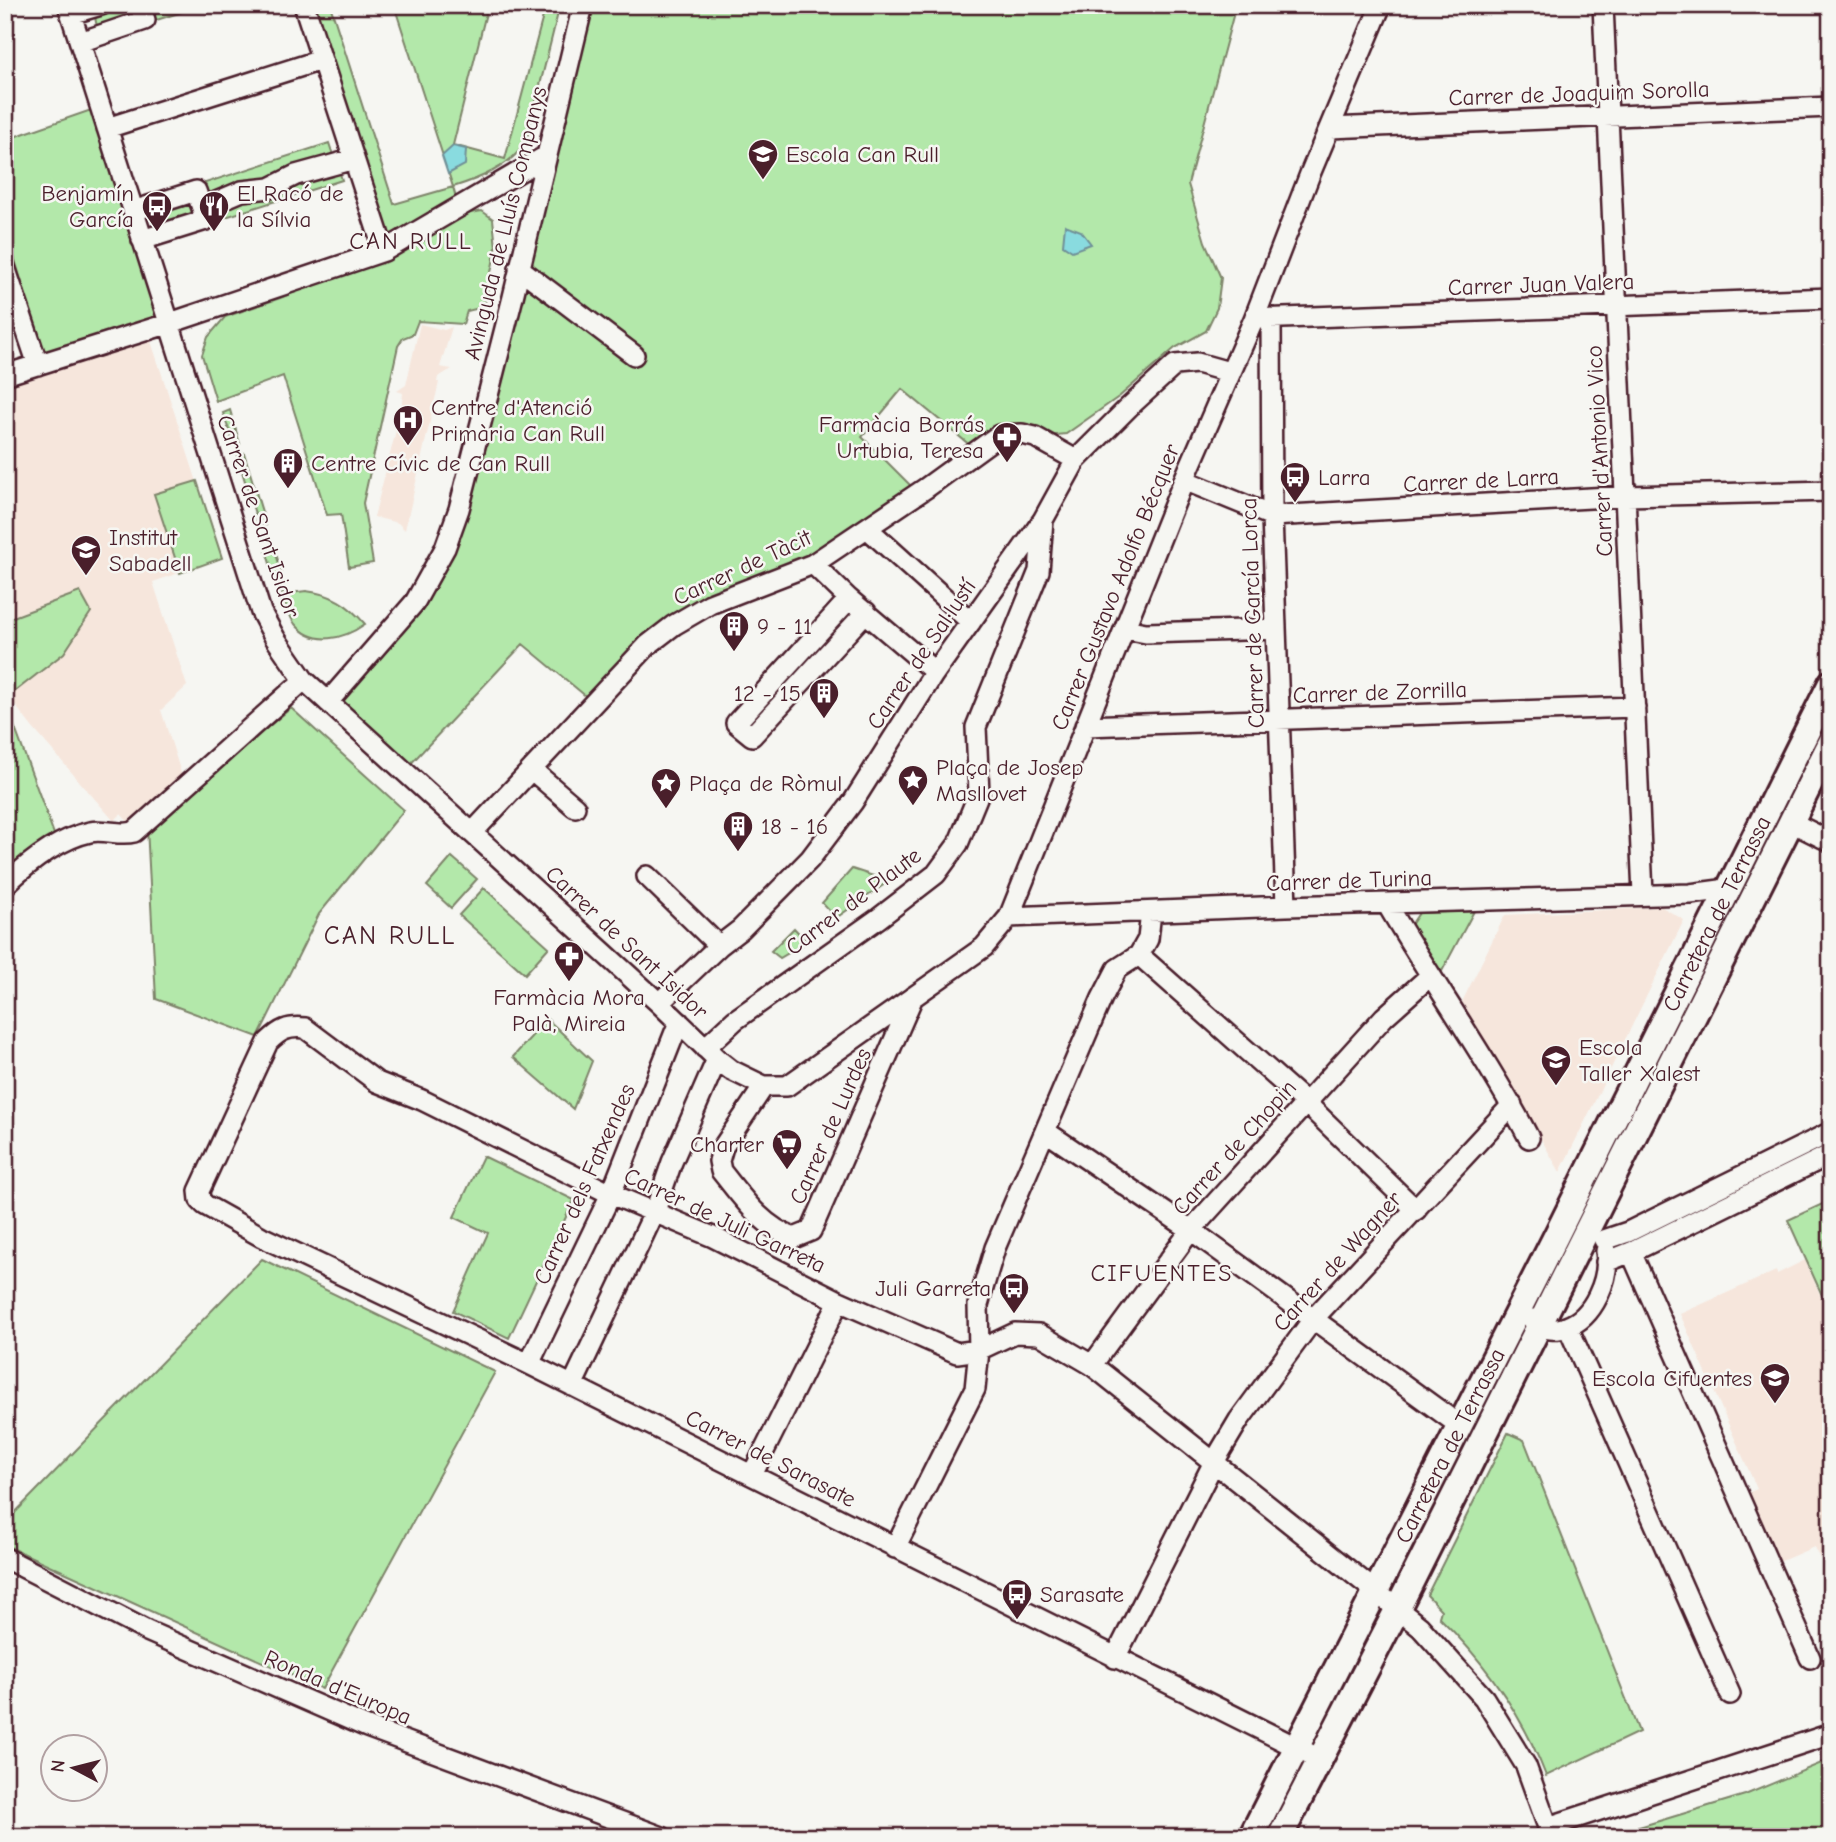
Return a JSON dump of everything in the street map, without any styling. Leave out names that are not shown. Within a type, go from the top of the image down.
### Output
[{"type":"main road","name":"Carretera de Terrassa","points":[[1251,1837],[1565,1217],[1831,683]]},
{"type":"main road","name":"Carretera de Terrassa","points":[[1280,1837],[1538,1327],[1596,1234],[1831,742]]},
{"type":"street","points":[[70,10],[101,5]]},
{"type":"street","points":[[304,5],[384,251]]},
{"type":"street","name":"Avinguda de Lluís Companys","points":[[328,702],[415,602],[445,548],[459,509],[583,5]]},
{"type":"street","name":"Carrer Gustavo Adolfo Bécquer","points":[[768,1087],[788,1086],[984,947],[1009,918],[1229,372],[1262,318],[1330,128],[1381,5]]},
{"type":"street","name":"Carrer d'Antonio Vico","points":[[1603,5],[1643,894]]},
{"type":"street","points":[[80,41],[145,20],[143,6]]},
{"type":"street","name":"Carrer de Sant Isidor","points":[[70,10],[261,612],[275,638],[304,680],[711,1053],[731,1070],[768,1087]]},
{"type":"street","points":[[107,128],[321,60]]},
{"type":"street","name":"Carrer de Joaquim Sorolla","points":[[1330,128],[1831,107]]},
{"type":"street","points":[[5,375],[384,251],[545,156]]},
{"type":"street","points":[[202,208],[242,191],[270,188],[296,175],[327,169],[354,159]]},
{"type":"street","points":[[134,211],[196,191],[206,220],[142,240]]},
{"type":"street","points":[[5,267],[38,365]]},
{"type":"street","points":[[519,268],[634,355]]},
{"type":"street","name":"Carrer Juan Valera","points":[[1262,318],[1831,298]]},
{"type":"street","name":"Carrer de García Lorca","points":[[1262,318],[1286,906]]},
{"type":"street","name":"Carrer de Sal·lustí","points":[[659,1003],[719,946],[741,929],[810,859],[853,802],[935,672],[1043,520],[1076,460],[1175,365],[1197,363],[1229,372]]},
{"type":"street","name":"Carrer de Tàcit","points":[[472,833],[648,645],[674,625],[710,604],[813,565],[999,435],[1022,434],[1035,437],[1076,460]]},
{"type":"street","name":"Carrer de Larra","points":[[1184,480],[1272,516],[1626,496],[1831,491]]},
{"type":"street","name":"Carrer de Plaute","points":[[711,1053],[754,1006],[879,918],[936,874],[958,844],[979,793],[976,727],[1040,571],[1043,520]]},
{"type":"street","points":[[868,528],[971,622]]},
{"type":"street","points":[[813,565],[935,672]]},
{"type":"street","points":[[849,599],[736,723],[751,736],[866,612]]},
{"type":"street","points":[[1125,629],[1146,633],[1276,629]]},
{"type":"street","points":[[5,885],[34,860],[63,842],[89,832],[134,832],[304,680]]},
{"type":"street","name":"Carrer de Zorrilla","points":[[1085,726],[1635,707]]},
{"type":"street","points":[[532,770],[575,807]]},
{"type":"street","points":[[1791,822],[1831,842]]},
{"type":"street","points":[[647,876],[719,946]]},
{"type":"street","name":"Carrer de Turina","points":[[1009,918],[1286,906],[1690,894],[1728,889]]},
{"type":"street","points":[[1690,894],[1710,925]]},
{"type":"street","points":[[1387,904],[1512,1105],[1528,1138]]},
{"type":"street","points":[[895,1548],[975,1389],[979,1350],[978,1306],[995,1248],[1117,969],[1139,955],[1148,939],[1151,912]]},
{"type":"street","points":[[1139,955],[1306,1103],[1416,1210]]},
{"type":"street","name":"Carrer de Chopin","points":[[1092,1365],[1191,1230],[1384,1017],[1430,976]]},
{"type":"street","name":"Carrer de Lurdes","points":[[768,1087],[723,1147],[719,1161],[721,1171],[764,1222],[776,1231],[794,1238],[811,1231],[913,996]]},
{"type":"street","name":"Carrer dels Fatxendes","points":[[529,1364],[611,1194],[679,1022]]},
{"type":"street","name":"Carrer de Juli Garreta","points":[[200,1200],[200,1191],[268,1042],[278,1032],[290,1026],[305,1028],[377,1082],[422,1100],[611,1194],[737,1249],[839,1301],[957,1353],[979,1350],[1014,1333],[1039,1334],[1092,1365]]},
{"type":"street","points":[[572,1386],[654,1211],[711,1053]]},
{"type":"street","name":"Carrer de Wagner","points":[[1115,1658],[1214,1462],[1239,1420],[1314,1318],[1512,1105]]},
{"type":"street","points":[[1045,1131],[1191,1230],[1459,1425]]},
{"type":"street","points":[[1565,1217],[1596,1234],[1628,1232],[1831,1132]]},
{"type":"street","points":[[1606,1262],[1831,1154]]},
{"type":"street","name":"Carrer de Sarasate","points":[[200,1200],[262,1237],[529,1364],[1320,1759]]},
{"type":"street","points":[[1523,1300],[1538,1327],[1554,1330],[1568,1327],[1582,1317],[1602,1287],[1606,1272],[1606,1262],[1596,1234]]},
{"type":"street","points":[[1631,1252],[1810,1658]]},
{"type":"street","points":[[752,1475],[839,1301]]},
{"type":"street","points":[[1568,1327],[1730,1694]]},
{"type":"street","points":[[1092,1365],[1420,1627],[1484,1698],[1526,1766],[1549,1832],[1831,1734]]},
{"type":"street","name":"Ronda d'Europa","points":[[5,1558],[147,1631],[367,1727],[662,1837]]},
{"type":"shaded area","name":"Centre d'Atenció Primària Can Rull","points":[[420,324],[444,330],[452,327],[440,367],[452,369],[438,377],[405,530],[398,523],[374,517],[401,411],[403,393],[397,391],[406,385]]},
{"type":"shaded area","name":"Institut Sabadell","points":[[147,329],[222,558],[153,582],[187,686],[161,710],[182,776],[130,824],[121,814],[114,821],[5,692],[5,375]]},
{"type":"shaded area","name":"Escola Taller Xalest","points":[[1662,907],[1684,920],[1560,1172],[1462,1002],[1505,915]]},
{"type":"shaded area","name":"Escola Cifuentes","points":[[1805,1260],[1831,1320],[1831,1577],[1814,1547],[1779,1562],[1748,1493],[1757,1489],[1680,1314]]},
{"type":"green space","points":[[113,5],[133,5],[138,20],[98,27],[96,15]]},
{"type":"green space","points":[[163,5],[204,5],[150,22],[151,11]]},
{"type":"green space","points":[[314,5],[330,5],[394,204],[453,187],[456,198],[391,241]]},
{"type":"green space","points":[[394,5],[488,5],[453,145],[505,159],[546,5],[560,5],[525,145],[492,171],[453,187]]},
{"type":"green space","points":[[583,5],[1236,5],[1188,184],[1205,242],[1221,278],[1217,308],[1206,331],[1175,348],[1120,396],[1066,434],[1035,437],[1022,434],[977,451],[902,389],[862,437],[913,488],[868,529],[710,604],[594,703],[523,644],[404,771],[328,702],[445,548]]},
{"type":"green space","points":[[94,109],[158,317],[44,356],[5,227],[5,140]]},
{"type":"green space","points":[[329,143],[334,158],[207,196],[202,184]]},
{"type":"green space","points":[[339,170],[342,180],[213,221],[212,214],[222,206]]},
{"type":"green space","points":[[195,196],[202,218],[164,226],[160,218],[162,209]]},
{"type":"green space","points":[[482,211],[493,219],[496,248],[484,307],[467,311],[463,324],[418,321],[413,334],[403,338],[398,346],[363,503],[373,563],[349,567],[341,514],[327,515],[283,376],[216,401],[202,355],[208,337],[225,317],[385,256],[465,214]]},
{"type":"green space","points":[[230,410],[240,444],[234,445],[223,413]]},
{"type":"green space","points":[[244,453],[266,525],[259,527],[237,455]]},
{"type":"green space","points":[[197,481],[222,558],[180,573],[154,494]]},
{"type":"green space","points":[[274,547],[282,574],[274,577],[266,550]]},
{"type":"green space","points":[[306,591],[339,601],[365,624],[339,637],[311,636],[290,617],[282,594]]},
{"type":"green space","points":[[80,592],[91,612],[64,653],[13,693],[5,680],[5,620]]},
{"type":"green space","points":[[5,701],[55,837],[5,878]]},
{"type":"green space","points":[[291,708],[404,810],[319,914],[258,1037],[156,999],[147,827]]},
{"type":"green space","points":[[452,857],[477,879],[451,908],[427,886]]},
{"type":"green space","points":[[852,869],[889,881],[836,918],[822,903]]},
{"type":"green space","points":[[484,888],[549,947],[525,974],[459,915]]},
{"type":"green space","points":[[1474,911],[1440,975],[1411,925],[1419,913]]},
{"type":"green space","points":[[794,928],[807,942],[780,958],[771,951]]},
{"type":"green space","points":[[547,1019],[592,1061],[573,1109],[513,1057]]},
{"type":"green space","points":[[483,1156],[574,1200],[509,1338],[453,1311],[488,1233],[454,1217]]},
{"type":"green space","points":[[1831,1200],[1831,1315],[1788,1220]]},
{"type":"green space","points":[[262,1259],[495,1372],[322,1689],[5,1545],[5,1523]]},
{"type":"green space","points":[[1508,1433],[1524,1440],[1639,1732],[1546,1776],[1526,1732],[1501,1691],[1472,1652],[1439,1617],[1441,1610],[1427,1595]]},
{"type":"green space","points":[[1831,1759],[1831,1837],[1606,1837],[1745,1795]]},
{"type":"water","points":[[453,146],[466,149],[465,165],[448,174],[442,156]]},
{"type":"water","points":[[1065,225],[1081,231],[1091,244],[1072,251],[1063,245]]},
{"type":"place","name":"Escola Can Rull","points":[[763,181]]},
{"type":"place","name":"Benjamín García","points":[[157,233]]},
{"type":"place","name":"El Racó de la Sílvia","points":[[214,233]]},
{"type":"place","name":"Centre d'Atenció Primària Can Rull","points":[[408,447]]},
{"type":"place","name":"Farmàcia Borrás Urtubia, Teresa","points":[[1007,464]]},
{"type":"place","name":"Centre Cívic de Can Rull","points":[[288,490]]},
{"type":"place","name":"Larra","points":[[1295,504]]},
{"type":"place","name":"Institut Sabadell","points":[[86,577]]},
{"type":"place","name":"9 - 11","points":[[734,653]]},
{"type":"place","name":"12 - 15","points":[[824,720]]},
{"type":"place","name":"Plaça de Josep Masllovet","points":[[913,807]]},
{"type":"place","name":"Plaça de Ròmul","points":[[666,810]]},
{"type":"place","name":"18 - 16","points":[[738,853]]},
{"type":"place","name":"Farmàcia Mora Palà, Mireia","points":[[569,983]]},
{"type":"place","name":"Escola Taller Xalest","points":[[1556,1087]]},
{"type":"place","name":"Charter","points":[[787,1171]]},
{"type":"place","name":"Juli Garreta","points":[[1014,1315]]},
{"type":"place","name":"Escola Cifuentes","points":[[1775,1405]]},
{"type":"place","name":"Sarasate","points":[[1017,1621]]},
{"type":"district","name":"CAN RULL","points":[[411,241]]},
{"type":"district","name":"CAN RULL","points":[[390,935]]},
{"type":"district","name":"CIFUENTES","points":[[1162,1273]]}]
